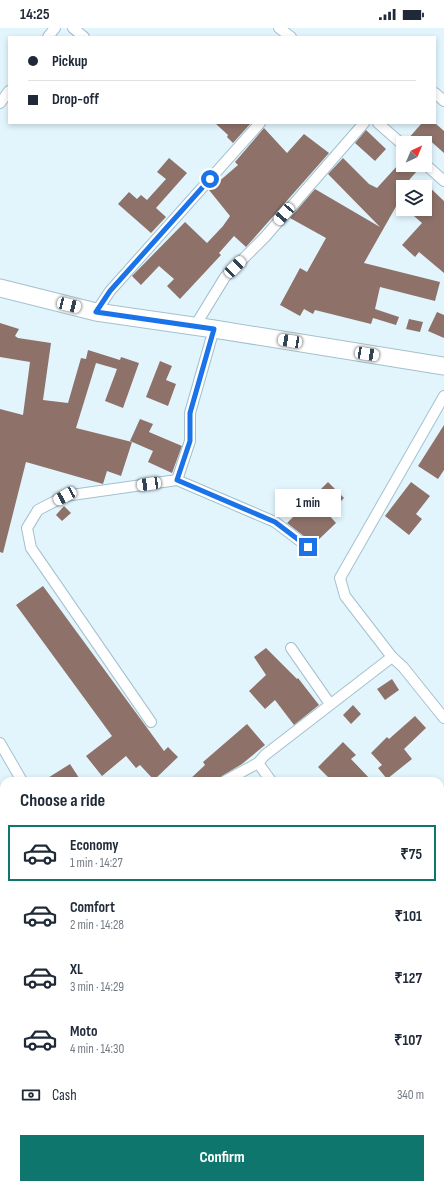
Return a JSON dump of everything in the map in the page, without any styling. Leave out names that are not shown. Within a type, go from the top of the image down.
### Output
[{"type":"main road","points":[[0,288],[96,312],[195,326],[444,366]]},
{"type":"street","points":[[49,36],[55,28]]},
{"type":"street","points":[[73,28],[83,36]]},
{"type":"street","points":[[279,28],[290,36]]},
{"type":"street","points":[[0,103],[8,92]]},
{"type":"street","points":[[436,94],[444,100]]},
{"type":"street","points":[[96,312],[110,291],[259,124]]},
{"type":"street","points":[[195,326],[225,277],[265,237],[363,124]]},
{"type":"street","points":[[379,124],[396,139]]},
{"type":"street","points":[[432,170],[444,181]]},
{"type":"street","points":[[177,480],[190,441],[190,413],[214,329]]},
{"type":"street","points":[[444,396],[340,578],[345,596],[392,657],[404,667],[444,718]]},
{"type":"street","points":[[151,722],[31,548],[27,528],[38,510],[65,496],[177,480],[275,522],[308,547]]},
{"type":"street","points":[[291,648],[330,704]]},
{"type":"street","points":[[232,777],[258,763],[265,755],[392,657]]},
{"type":"street","points":[[0,743],[20,777]]},
{"type":"street","points":[[258,763],[268,777]]},
{"type":"building","points":[[216,124],[250,124],[233,143],[227,137],[228,135]]},
{"type":"building","points":[[421,124],[436,124],[444,131],[444,153],[432,142],[432,136],[411,136]]},
{"type":"building","points":[[264,128],[287,153],[304,134],[329,153],[246,247],[234,236],[219,253],[221,255],[180,299],[167,286],[174,279],[159,266],[141,285],[132,276],[185,222],[207,243],[223,226],[230,216],[209,190],[238,165],[235,162]]},
{"type":"building","points":[[366,130],[386,149],[375,161],[355,143]]},
{"type":"building","points":[[169,158],[187,173],[156,208],[166,217],[151,233],[118,204],[129,192],[137,199],[141,195],[147,200],[166,179],[157,172]]},
{"type":"building","points":[[343,158],[369,184],[377,188],[396,167],[396,172],[416,172],[409,180],[396,180],[396,207],[364,263],[440,282],[435,301],[380,287],[375,309],[399,317],[396,325],[373,318],[371,324],[315,310],[313,314],[304,309],[300,316],[280,305],[300,268],[307,272],[326,238],[290,218],[315,189],[380,227],[328,174]]},
{"type":"building","points":[[432,190],[444,201],[444,273],[419,252],[415,257],[402,245],[422,223],[414,216],[432,216]]},
{"type":"building","points":[[437,312],[444,315],[444,338],[428,331]]},
{"type":"building","points":[[409,319],[423,322],[420,332],[406,329]]},
{"type":"building","points":[[0,323],[19,329],[15,336],[18,338],[51,343],[43,400],[68,403],[81,358],[86,359],[88,350],[120,360],[121,357],[139,363],[123,408],[105,401],[117,369],[96,363],[76,428],[132,442],[121,476],[107,471],[103,484],[26,462],[3,553],[0,552],[0,409],[23,415],[30,362],[0,357]]},
{"type":"building","points":[[160,361],[172,366],[166,380],[176,384],[168,406],[146,397]]},
{"type":"building","points":[[140,419],[153,424],[149,432],[182,446],[172,473],[148,462],[153,451],[130,441]]},
{"type":"building","points":[[444,425],[444,470],[438,479],[418,466]]},
{"type":"building","points":[[328,482],[344,498],[328,514],[336,523],[314,544],[287,523]]},
{"type":"building","points":[[411,482],[430,496],[416,514],[422,519],[409,535],[385,516]]},
{"type":"building","points":[[64,506],[71,513],[62,521],[56,515]]},
{"type":"building","points":[[43,586],[164,751],[168,747],[178,757],[157,777],[151,777],[140,765],[136,768],[126,756],[102,776],[86,756],[112,736],[16,605]]},
{"type":"building","points":[[266,648],[297,679],[298,678],[319,705],[294,725],[275,700],[265,709],[249,691],[266,675],[254,657]]},
{"type":"building","points":[[392,679],[399,690],[385,700],[377,689]]},
{"type":"building","points":[[353,705],[361,714],[351,724],[343,715]]},
{"type":"building","points":[[415,716],[426,728],[404,749],[412,759],[390,777],[385,777],[378,768],[382,765],[371,753],[387,737],[389,739]]},
{"type":"building","points":[[247,724],[265,745],[242,764],[221,777],[192,777],[205,765],[203,762]]},
{"type":"building","points":[[343,742],[356,755],[351,759],[368,777],[328,777],[318,767]]},
{"type":"building","points":[[70,764],[78,777],[49,777]]},
{"type":"route","points":[[210,179],[110,291],[96,312],[214,329],[190,413],[190,441],[177,480],[275,522],[308,547]]}]
